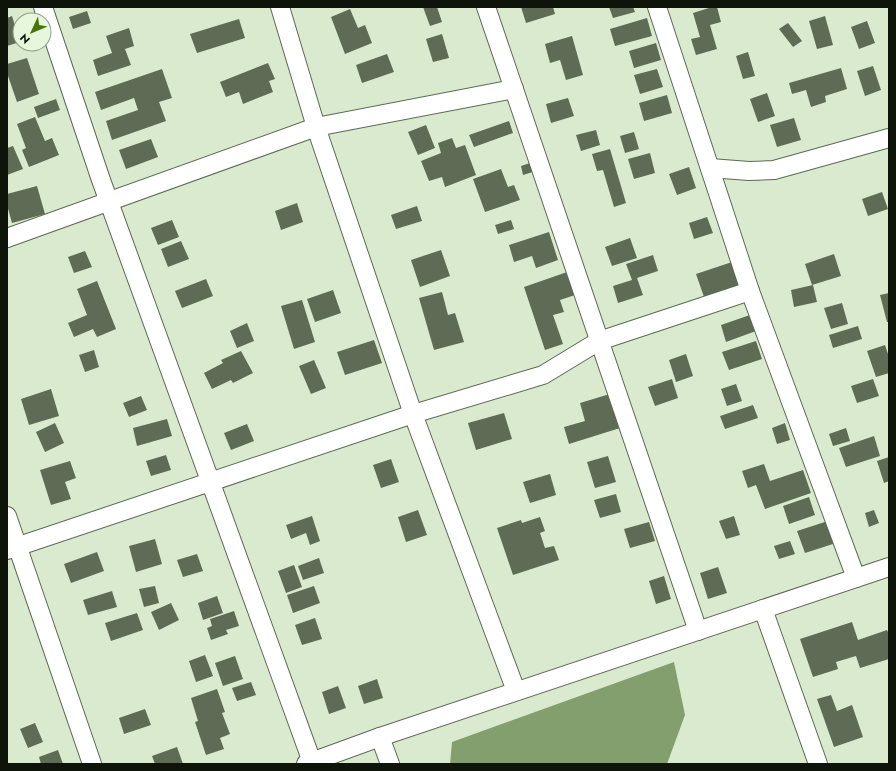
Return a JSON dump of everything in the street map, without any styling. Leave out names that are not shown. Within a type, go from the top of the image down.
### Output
[{"type":"street","points":[[43,7],[109,201],[211,482],[309,763],[380,737],[889,566]]},
{"type":"street","points":[[280,7],[316,126],[413,414],[516,691]]},
{"type":"street","points":[[486,7],[698,631]]},
{"type":"street","points":[[657,7],[750,291],[856,578]]},
{"type":"street","points":[[7,238],[316,126],[514,89]]},
{"type":"street","points":[[710,168],[749,171],[774,170],[889,138]]},
{"type":"street","points":[[12,549],[413,414],[543,375],[599,341],[750,291]]},
{"type":"street","points":[[7,516],[12,549],[92,764]]},
{"type":"street","points":[[763,609],[818,764]]},
{"type":"street","points":[[380,737],[390,764]]},
{"type":"shaded area","points":[[674,662],[685,715],[667,764],[450,764],[452,742]]},
{"type":"building","points":[[423,7],[437,7],[442,22],[430,26]]},
{"type":"building","points":[[521,7],[553,7],[555,14],[526,23]]},
{"type":"building","points":[[609,7],[633,7],[635,12],[613,18]]},
{"type":"building","points":[[712,7],[717,7],[721,22],[710,25],[717,49],[696,55],[691,39],[700,37],[693,13]]},
{"type":"building","points":[[350,9],[358,28],[365,25],[372,43],[345,54],[331,17]]},
{"type":"building","points":[[87,11],[91,23],[73,29],[69,17]]},
{"type":"building","points":[[12,16],[12,44],[7,46],[7,18]]},
{"type":"building","points":[[825,16],[833,45],[817,49],[809,21]]},
{"type":"building","points":[[647,18],[652,36],[615,46],[610,29]]},
{"type":"building","points":[[239,19],[245,38],[197,53],[190,34]]},
{"type":"building","points":[[867,21],[875,43],[859,49],[851,27]]},
{"type":"building","points":[[788,23],[802,41],[793,47],[779,29]]},
{"type":"building","points":[[129,28],[134,46],[125,49],[131,65],[98,76],[93,60],[112,53],[106,36]]},
{"type":"building","points":[[442,34],[449,58],[433,62],[426,39]]},
{"type":"building","points":[[572,36],[583,75],[566,80],[560,60],[550,63],[545,44]]},
{"type":"building","points":[[656,43],[661,60],[634,68],[629,51]]},
{"type":"building","points":[[748,52],[755,76],[743,79],[736,56]]},
{"type":"building","points":[[387,54],[394,72],[362,83],[356,65]]},
{"type":"building","points":[[27,58],[39,94],[17,102],[7,73],[7,64]]},
{"type":"building","points":[[268,63],[275,79],[269,81],[273,92],[243,104],[239,92],[226,97],[220,82]]},
{"type":"building","points":[[873,66],[881,90],[865,96],[857,71]]},
{"type":"building","points":[[841,68],[847,89],[825,96],[826,102],[811,107],[806,90],[792,94],[789,83]]},
{"type":"building","points":[[162,69],[172,98],[159,102],[166,121],[112,140],[106,121],[138,110],[134,98],[101,110],[95,92]]},
{"type":"building","points":[[657,69],[663,87],[640,94],[634,75]]},
{"type":"building","points":[[767,93],[775,116],[758,122],[750,99]]},
{"type":"building","points":[[667,95],[672,113],[644,121],[639,103]]},
{"type":"building","points":[[568,98],[574,116],[551,123],[546,104]]},
{"type":"building","points":[[56,99],[60,110],[38,118],[34,107]]},
{"type":"building","points":[[35,117],[45,141],[52,138],[59,155],[29,167],[22,150],[26,148],[17,124]]},
{"type":"building","points":[[794,118],[801,140],[777,147],[770,125]]},
{"type":"building","points":[[509,121],[513,133],[474,147],[469,135]]},
{"type":"building","points":[[426,125],[435,148],[418,155],[408,132]]},
{"type":"building","points":[[596,130],[600,145],[581,151],[576,135]]},
{"type":"building","points":[[634,132],[639,149],[625,153],[620,136]]},
{"type":"building","points":[[452,138],[456,148],[465,145],[476,175],[445,187],[442,177],[429,181],[421,161],[441,153],[438,143]]},
{"type":"building","points":[[151,139],[158,157],[126,169],[119,150]]},
{"type":"building","points":[[13,146],[23,169],[7,175],[7,148]]},
{"type":"building","points":[[610,149],[626,203],[614,207],[603,170],[597,171],[592,154]]},
{"type":"building","points":[[650,153],[655,173],[634,179],[628,159]]},
{"type":"building","points":[[533,162],[536,171],[523,175],[521,166]]},
{"type":"building","points":[[689,167],[696,188],[677,195],[669,174]]},
{"type":"building","points":[[501,169],[508,187],[514,185],[520,200],[485,212],[473,179]]},
{"type":"building","points":[[37,186],[45,214],[12,223],[7,205],[7,194]]},
{"type":"building","points":[[882,192],[888,209],[868,216],[862,199]]},
{"type":"building","points":[[297,203],[303,222],[281,230],[275,211]]},
{"type":"building","points":[[417,206],[422,221],[396,229],[391,215]]},
{"type":"building","points":[[707,217],[713,233],[694,239],[689,223]]},
{"type":"building","points":[[172,220],[179,237],[158,245],[151,228]]},
{"type":"building","points":[[511,220],[514,229],[498,234],[495,225]]},
{"type":"building","points":[[549,232],[558,260],[536,268],[532,256],[514,262],[509,245]]},
{"type":"building","points":[[630,238],[637,258],[612,266],[605,247]]},
{"type":"building","points":[[181,241],[189,259],[168,267],[161,249]]},
{"type":"building","points":[[441,250],[450,276],[420,287],[411,260]]},
{"type":"building","points":[[85,251],[92,267],[74,273],[68,257]]},
{"type":"building","points":[[834,254],[841,276],[812,285],[805,264]]},
{"type":"building","points":[[653,255],[658,271],[637,278],[643,295],[618,303],[613,286],[632,280],[626,264]]},
{"type":"building","points":[[738,260],[746,283],[704,297],[696,274]]},
{"type":"building","points":[[570,271],[578,294],[560,300],[564,312],[553,315],[563,344],[545,350],[524,287]]},
{"type":"building","points":[[206,279],[213,296],[182,308],[175,291]]},
{"type":"building","points":[[97,281],[116,329],[97,337],[93,329],[74,337],[68,323],[87,315],[77,289]]},
{"type":"building","points":[[813,285],[817,302],[794,307],[791,290]]},
{"type":"building","points":[[333,290],[341,313],[315,322],[307,299]]},
{"type":"building","points":[[442,292],[448,315],[455,313],[464,342],[434,350],[419,298]]},
{"type":"building","points":[[889,293],[889,322],[887,322],[880,295]]},
{"type":"building","points":[[302,300],[315,342],[294,349],[281,306]]},
{"type":"building","points":[[842,303],[848,324],[831,329],[824,308]]},
{"type":"building","points":[[750,315],[756,331],[726,342],[721,325]]},
{"type":"building","points":[[247,323],[254,341],[237,348],[230,331]]},
{"type":"building","points":[[858,326],[862,339],[833,348],[829,335]]},
{"type":"building","points":[[374,340],[382,363],[345,375],[337,352]]},
{"type":"building","points":[[756,341],[762,359],[729,370],[722,352]]},
{"type":"building","points":[[885,345],[889,357],[889,373],[876,377],[867,351]]},
{"type":"building","points":[[94,350],[99,367],[85,372],[79,355]]},
{"type":"building","points":[[241,351],[253,373],[233,383],[231,380],[212,389],[204,373],[223,363],[221,360]]},
{"type":"building","points":[[686,354],[693,376],[676,382],[669,360]]},
{"type":"building","points":[[314,360],[326,388],[311,394],[299,366]]},
{"type":"building","points":[[672,379],[678,398],[655,406],[648,387]]},
{"type":"building","points":[[873,379],[879,396],[857,403],[851,386]]},
{"type":"building","points":[[736,384],[742,401],[727,406],[721,389]]},
{"type":"building","points":[[51,389],[59,416],[29,425],[21,399]]},
{"type":"building","points":[[613,393],[620,428],[569,444],[564,427],[585,421],[580,403]]},
{"type":"building","points":[[141,396],[147,410],[129,417],[123,403]]},
{"type":"building","points":[[753,405],[758,418],[725,429],[720,416]]},
{"type":"building","points":[[504,413],[512,439],[476,450],[468,423]]},
{"type":"building","points":[[167,419],[172,436],[137,446],[133,428]]},
{"type":"building","points":[[55,423],[64,443],[45,452],[36,432]]},
{"type":"building","points":[[785,423],[790,440],[777,444],[772,428]]},
{"type":"building","points":[[247,424],[254,441],[231,450],[224,433]]},
{"type":"building","points":[[846,428],[850,441],[833,446],[829,434]]},
{"type":"building","points":[[874,436],[880,456],[846,467],[839,448]]},
{"type":"building","points":[[166,455],[171,470],[151,476],[146,461]]},
{"type":"building","points":[[608,456],[616,482],[595,488],[587,462]]},
{"type":"building","points":[[889,457],[889,481],[884,483],[877,461]]},
{"type":"building","points":[[391,459],[399,482],[381,488],[373,465]]},
{"type":"building","points":[[70,461],[76,478],[65,482],[71,499],[51,505],[40,470]]},
{"type":"building","points":[[764,464],[770,481],[803,470],[811,493],[765,509],[756,485],[748,488],[742,471]]},
{"type":"building","points":[[550,474],[556,495],[530,503],[523,482]]},
{"type":"building","points":[[616,494],[621,512],[600,518],[594,500]]},
{"type":"building","points":[[809,497],[815,515],[789,524],[783,506]]},
{"type":"building","points":[[418,510],[427,535],[406,542],[398,517]]},
{"type":"building","points":[[874,510],[879,523],[869,527],[865,513]]},
{"type":"building","points":[[312,516],[320,541],[310,545],[306,533],[291,539],[286,525]]},
{"type":"building","points":[[734,516],[740,535],[726,539],[719,521]]},
{"type":"building","points":[[540,517],[545,531],[540,533],[545,548],[554,546],[559,560],[513,575],[497,528],[521,520],[522,523]]},
{"type":"building","points":[[828,521],[836,543],[805,553],[797,531]]},
{"type":"building","points":[[649,522],[655,541],[630,548],[624,529]]},
{"type":"building","points":[[155,539],[162,564],[136,572],[129,546]]},
{"type":"building","points":[[790,541],[795,554],[779,559],[774,546]]},
{"type":"building","points":[[97,552],[104,571],[71,583],[64,564]]},
{"type":"building","points":[[197,554],[203,571],[183,577],[177,560]]},
{"type":"building","points":[[319,558],[324,573],[303,580],[298,566]]},
{"type":"building","points":[[294,565],[302,587],[286,593],[278,571]]},
{"type":"building","points":[[718,567],[727,593],[708,599],[700,573]]},
{"type":"building","points":[[664,576],[671,599],[656,604],[649,581]]},
{"type":"building","points":[[155,586],[159,603],[144,607],[139,589]]},
{"type":"building","points":[[314,586],[320,603],[293,613],[287,595]]},
{"type":"building","points":[[112,591],[117,607],[88,615],[83,600]]},
{"type":"building","points":[[217,596],[223,613],[203,620],[198,603]]},
{"type":"building","points":[[171,603],[179,620],[159,630],[151,612]]},
{"type":"building","points":[[234,611],[239,626],[226,630],[228,634],[211,640],[207,628],[212,626],[210,619]]},
{"type":"building","points":[[137,613],[143,630],[111,641],[105,623]]},
{"type":"building","points":[[315,618],[322,639],[302,645],[295,625]]},
{"type":"building","points":[[852,622],[858,640],[887,630],[889,634],[889,659],[860,668],[856,656],[836,662],[838,669],[813,677],[800,639]]},
{"type":"building","points":[[205,655],[213,676],[196,682],[189,661]]},
{"type":"building","points":[[235,656],[243,679],[223,686],[215,663]]},
{"type":"building","points":[[377,679],[383,698],[364,704],[358,686]]},
{"type":"building","points":[[251,682],[256,695],[237,701],[232,688]]},
{"type":"building","points":[[338,686],[346,708],[329,714],[322,692]]},
{"type":"building","points":[[217,689],[225,712],[222,713],[230,734],[220,738],[224,749],[206,755],[195,722],[198,721],[191,698]]},
{"type":"building","points":[[831,695],[837,711],[852,705],[863,737],[834,747],[817,699]]},
{"type":"building","points":[[145,709],[151,725],[124,734],[119,718]]},
{"type":"building","points":[[35,723],[43,742],[28,748],[20,729]]},
{"type":"building","points":[[177,747],[183,764],[155,764],[152,756]]},
{"type":"building","points":[[58,750],[63,764],[41,764],[39,757]]}]
